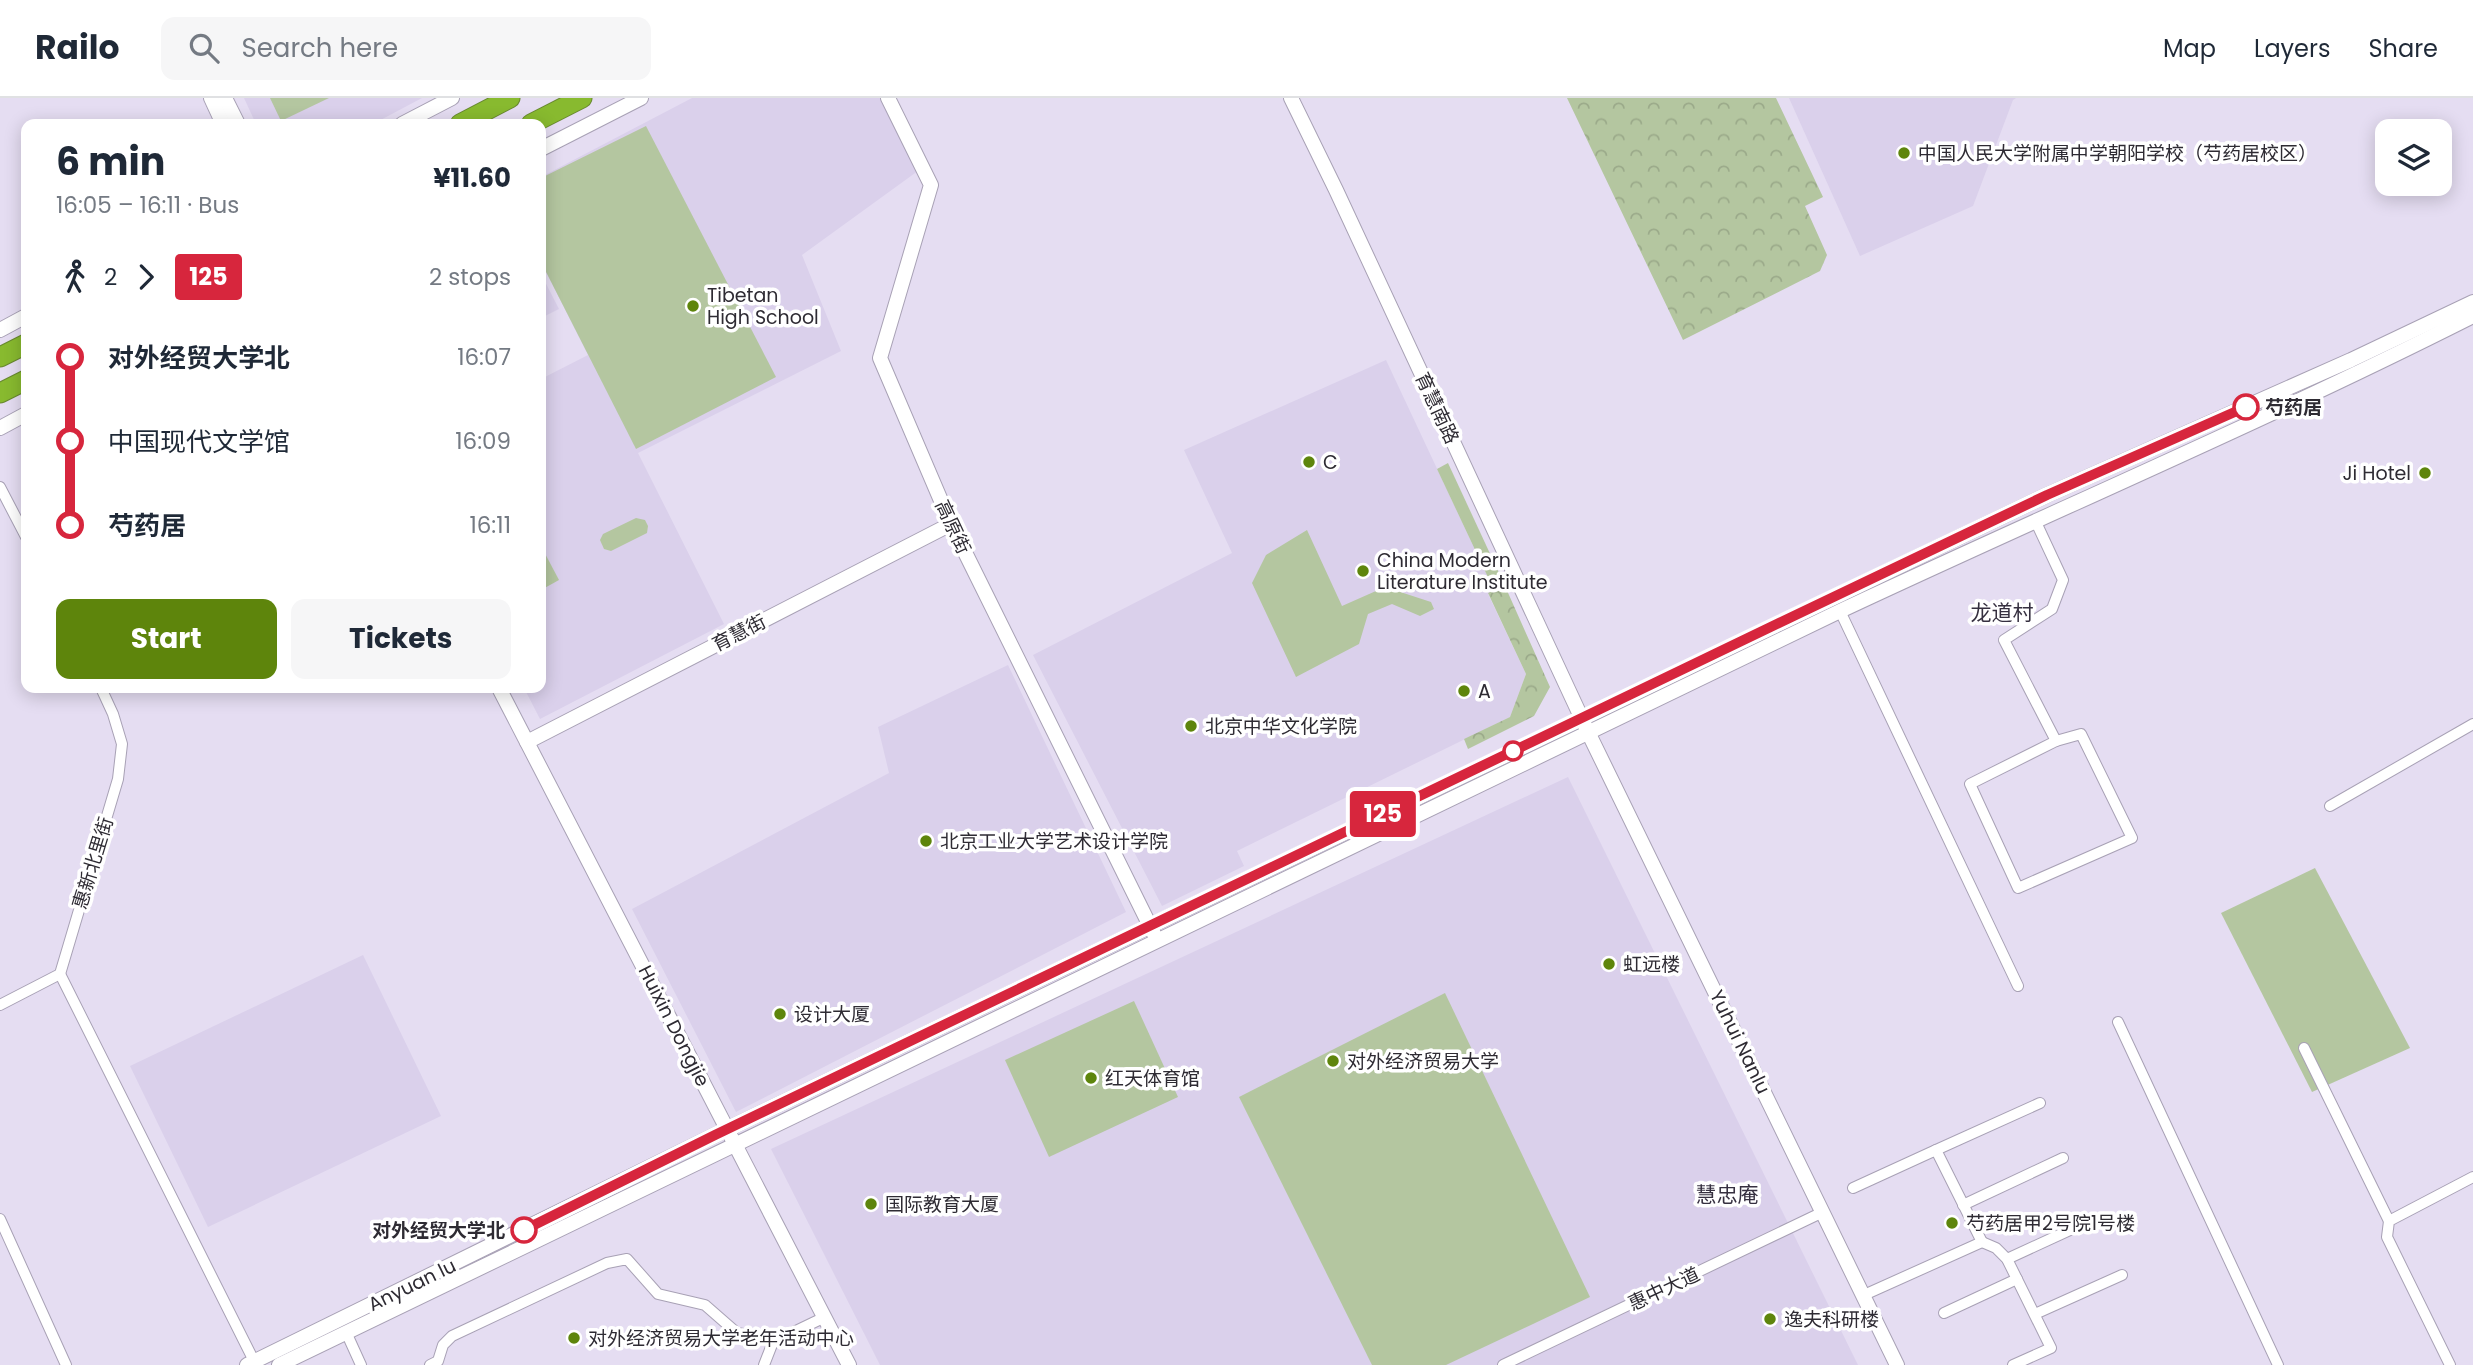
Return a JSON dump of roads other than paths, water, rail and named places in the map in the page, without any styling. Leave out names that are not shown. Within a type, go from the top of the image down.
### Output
[{"type":"highway","points":[[470,119],[510,98]]},
{"type":"highway","points":[[541,119],[582,98]]},
{"type":"highway","points":[[0,358],[21,347]]},
{"type":"highway","points":[[0,393],[21,382]]},
{"type":"main road","points":[[211,98],[221,119]]},
{"type":"main road","points":[[225,98],[236,119]]},
{"type":"main road","points":[[412,119],[452,98]]},
{"type":"main road","points":[[546,146],[641,98]]},
{"type":"main road","name":"高原街","points":[[888,98],[931,185],[880,358],[951,524],[1157,940]]},
{"type":"main road","name":"育慧南路","points":[[1291,98],[1464,462],[1585,725]]},
{"type":"main road","points":[[1585,725],[2047,495],[2258,402],[2473,302]]},
{"type":"main road","points":[[1585,725],[2361,372],[2473,316]]},
{"type":"main road","points":[[0,330],[21,319]]},
{"type":"main road","points":[[0,428],[21,417]]},
{"type":"main road","name":"育慧街","points":[[527,741],[951,524]]},
{"type":"main road","name":"Huixin Dongjie","points":[[502,693],[849,1365]]},
{"type":"main road","name":"Anyuan lu","points":[[252,1364],[1150,926],[1585,725]]},
{"type":"main road","name":"Anyuan lu","points":[[279,1365],[1157,940],[1585,725]]},
{"type":"main road","name":"Yuhui Nanlu","points":[[1585,725],[1897,1365]]},
{"type":"street","points":[[0,487],[21,527]]},
{"type":"street","points":[[2035,520],[2063,580],[2052,608],[2004,640],[2056,741]]},
{"type":"street","points":[[1840,611],[2018,986]]},
{"type":"street","name":"惠新北里街","points":[[60,974],[118,779],[122,744],[103,693]]},
{"type":"street","points":[[2330,806],[2473,724]]},
{"type":"street","points":[[2081,734],[2132,838],[2018,888],[1970,784],[2056,741],[2081,734]]},
{"type":"street","points":[[0,1005],[60,974],[252,1364]]},
{"type":"street","points":[[2118,1022],[2278,1365]]},
{"type":"street","points":[[2304,1048],[2389,1221],[2387,1237],[2450,1365]]},
{"type":"street","points":[[1853,1188],[2040,1102]]},
{"type":"street","points":[[1936,1150],[1982,1242],[1996,1248],[2007,1259],[2051,1348],[2013,1365]]},
{"type":"street","points":[[1964,1205],[2063,1158]]},
{"type":"street","points":[[2389,1221],[2473,1177]]},
{"type":"street","name":"惠中大道","points":[[1503,1365],[1823,1212]]},
{"type":"street","points":[[2007,1259],[2096,1217]]},
{"type":"street","points":[[0,1219],[3,1235],[66,1365]]},
{"type":"street","points":[[1864,1295],[1982,1242]]},
{"type":"street","points":[[430,1365],[438,1361],[443,1345],[452,1336],[607,1263],[627,1259],[658,1294],[705,1305],[737,1333],[761,1336],[773,1342]]},
{"type":"street","points":[[2035,1314],[2122,1275]]},
{"type":"street","points":[[1944,1313],[2017,1279]]},
{"type":"street","points":[[764,1365],[773,1342],[825,1317]]},
{"type":"street","points":[[346,1332],[361,1365]]},
{"type":"place","name":"中国人民大学附属中学朝阳学校（芍药居校区）","points":[[1904,153]]},
{"type":"place","name":"Tibetan High School","points":[[693,306]]},
{"type":"place","name":"芍药居","points":[[2246,407]]},
{"type":"place","name":"C","points":[[1309,462]]},
{"type":"place","name":"Ji Hotel","points":[[2425,473]]},
{"type":"place","name":"China Modern Literature Institute","points":[[1363,571]]},
{"type":"place","name":"A","points":[[1464,691]]},
{"type":"place","name":"北京中华文化学院","points":[[1191,726]]},
{"type":"place","name":"北京工业大学艺术设计学院","points":[[926,841]]},
{"type":"place","name":"虹远楼","points":[[1609,964]]},
{"type":"place","name":"设计大厦","points":[[780,1014]]},
{"type":"place","name":"对外经济贸易大学","points":[[1333,1061]]},
{"type":"place","name":"红天体育馆","points":[[1091,1078]]},
{"type":"place","name":"国际教育大厦","points":[[871,1204]]},
{"type":"place","name":"芍药居甲2号院1号楼","points":[[1952,1223]]},
{"type":"place","name":"对外经贸大学北","points":[[524,1230]]},
{"type":"place","name":"逸夫科研楼","points":[[1770,1319]]},
{"type":"place","name":"对外经济贸易大学老年活动中心","points":[[574,1338]]},
{"type":"district","name":"龙道村","points":[[2002,612]]},
{"type":"district","name":"慧忠庵","points":[[1727,1194]]}]
